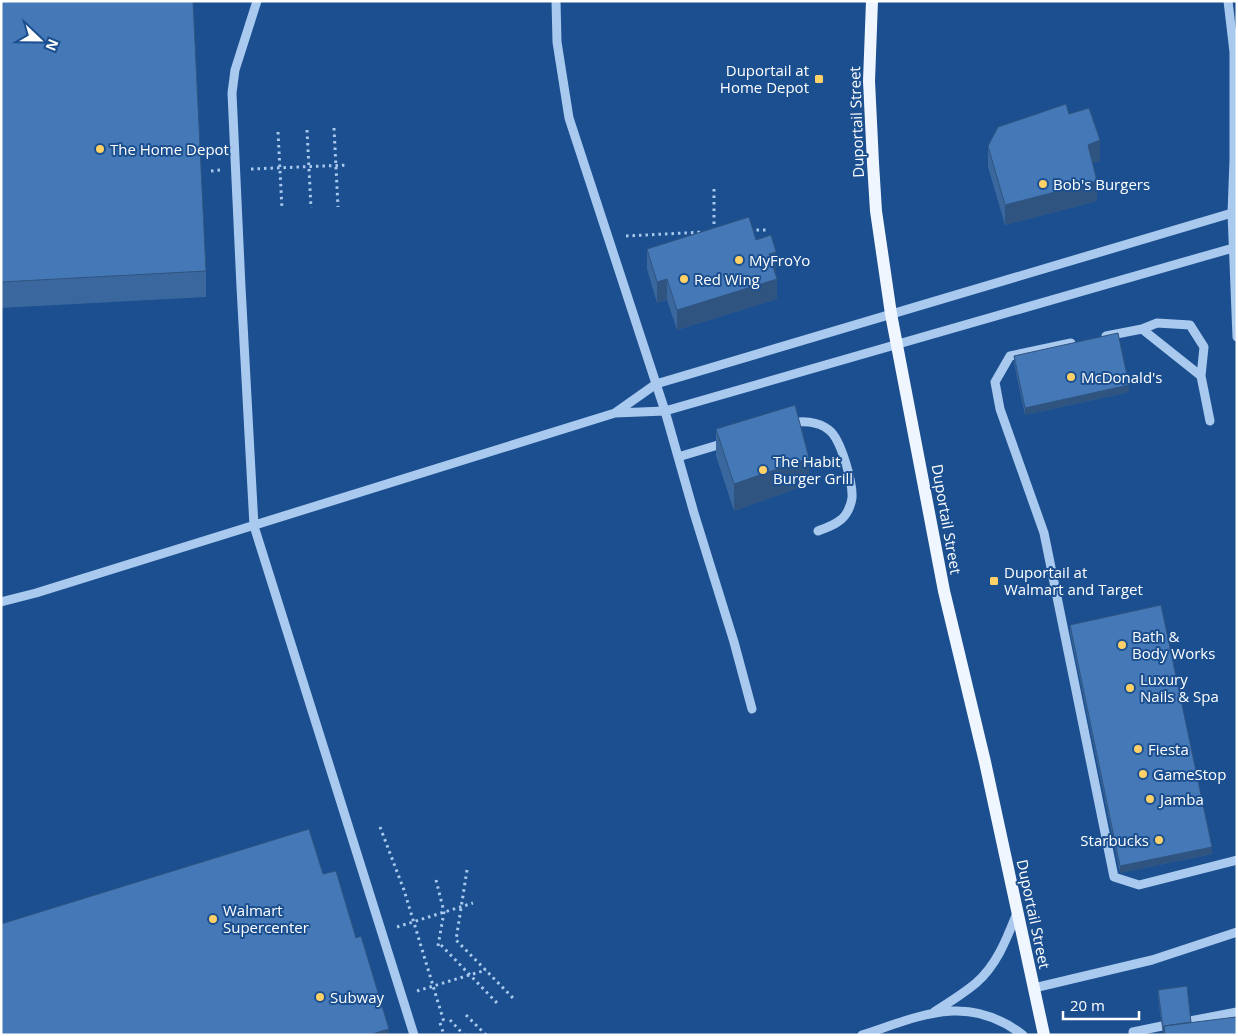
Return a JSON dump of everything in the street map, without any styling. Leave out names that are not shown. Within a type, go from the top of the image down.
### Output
[{"type":"main road","name":"Duportail Street","points":[[872,1],[869,81],[876,210],[892,314],[944,591],[1044,1035]]},
{"type":"lane","points":[[257,1],[238,56],[233,82],[254,526],[414,1035]]},
{"type":"lane","points":[[556,1],[557,42],[569,118],[665,411],[752,709]]},
{"type":"lane","points":[[1228,1],[1234,52],[1234,213],[1237,337]]},
{"type":"lane","points":[[615,413],[656,384],[1234,213]]},
{"type":"lane","points":[[1,602],[254,526],[615,413],[665,411],[1235,246]]},
{"type":"lane","points":[[1100,337],[1142,329],[1158,322],[1190,325],[1204,347],[1201,376],[1210,421]]},
{"type":"lane","points":[[1142,329],[1201,376]]},
{"type":"lane","points":[[1082,341],[1010,356],[995,382],[1000,409],[1044,532],[1114,877],[1139,885],[1237,860]]},
{"type":"lane","points":[[776,427],[794,422],[814,423],[829,430],[836,437],[841,447],[852,490],[852,501],[848,511],[840,521],[818,531]]},
{"type":"lane","points":[[678,457],[740,438]]},
{"type":"lane","points":[[934,1012],[968,989],[987,971],[1004,943],[1017,913]]},
{"type":"lane","points":[[1034,988],[1152,960],[1237,932]]},
{"type":"lane","points":[[862,1035],[934,1012],[963,1011],[979,1012],[999,1020],[1023,1035]]},
{"type":"lane","points":[[1190,1021],[1237,1012]]},
{"type":"lane","points":[[1134,1035],[1133,1032],[1162,1026]]},
{"type":"path","points":[[334,128],[338,207]]},
{"type":"path","points":[[307,130],[311,208]]},
{"type":"path","points":[[278,132],[282,209]]},
{"type":"path","points":[[211,170],[348,165]]},
{"type":"path","points":[[714,189],[714,232]]},
{"type":"path","points":[[741,231],[767,230]]},
{"type":"path","points":[[608,236],[723,232]]},
{"type":"path","points":[[380,827],[414,922],[433,986],[444,1035]]},
{"type":"path","points":[[467,870],[456,940],[514,999]]},
{"type":"path","points":[[436,880],[444,912],[440,945],[498,1004]]},
{"type":"path","points":[[381,932],[473,903]]},
{"type":"path","points":[[402,996],[486,970]]},
{"type":"path","points":[[466,1015],[486,1035]]},
{"type":"path","points":[[450,1020],[464,1035]]},
{"type":"building","name":"The Home Depot","points":[[1,1],[193,1],[206,271],[1,282]]},
{"type":"building","name":"Bob's Burgers","points":[[1066,104],[1069,114],[1089,108],[1100,140],[1088,145],[1097,181],[1005,205],[988,146],[998,127]]},
{"type":"building","points":[[749,217],[756,240],[771,235],[776,252],[769,254],[777,279],[677,310],[667,279],[657,282],[647,249]]},
{"type":"building","name":"McDonald's","points":[[1118,333],[1129,385],[1025,408],[1014,356]]},
{"type":"building","points":[[795,405],[809,458],[734,484],[716,429]]},
{"type":"building","points":[[1161,605],[1212,847],[1120,866],[1070,625]]},
{"type":"building","name":"Walmart Supercenter","points":[[309,829],[323,874],[336,871],[356,938],[361,936],[389,1029],[369,1035],[1,1035],[1,924]]},
{"type":"building","points":[[1187,986],[1191,1022],[1164,1026],[1164,1035],[1158,990]]},
{"type":"building","points":[[1236,1017],[1237,1035],[1165,1035],[1164,1026]]},
{"type":"place","name":"Duportail at Home Depot","points":[[819,79]]},
{"type":"place","name":"The Home Depot","points":[[100,149]]},
{"type":"place","name":"Bob's Burgers","points":[[1043,184]]},
{"type":"place","name":"MyFroYo","points":[[739,260]]},
{"type":"place","name":"Red Wing","points":[[684,279]]},
{"type":"place","name":"McDonald's","points":[[1071,377]]},
{"type":"place","name":"The Habit Burger Grill","points":[[763,470]]},
{"type":"place","name":"Duportail at Walmart and Target","points":[[994,581]]},
{"type":"place","name":"Bath & Body Works","points":[[1122,645]]},
{"type":"place","name":"Luxury Nails & Spa","points":[[1130,688]]},
{"type":"place","name":"Fiesta","points":[[1138,749]]},
{"type":"place","name":"GameStop","points":[[1143,774]]},
{"type":"place","name":"Jamba","points":[[1150,799]]},
{"type":"place","name":"Starbucks","points":[[1159,840]]},
{"type":"place","name":"Walmart Supercenter","points":[[213,919]]},
{"type":"place","name":"Subway","points":[[320,997]]}]
